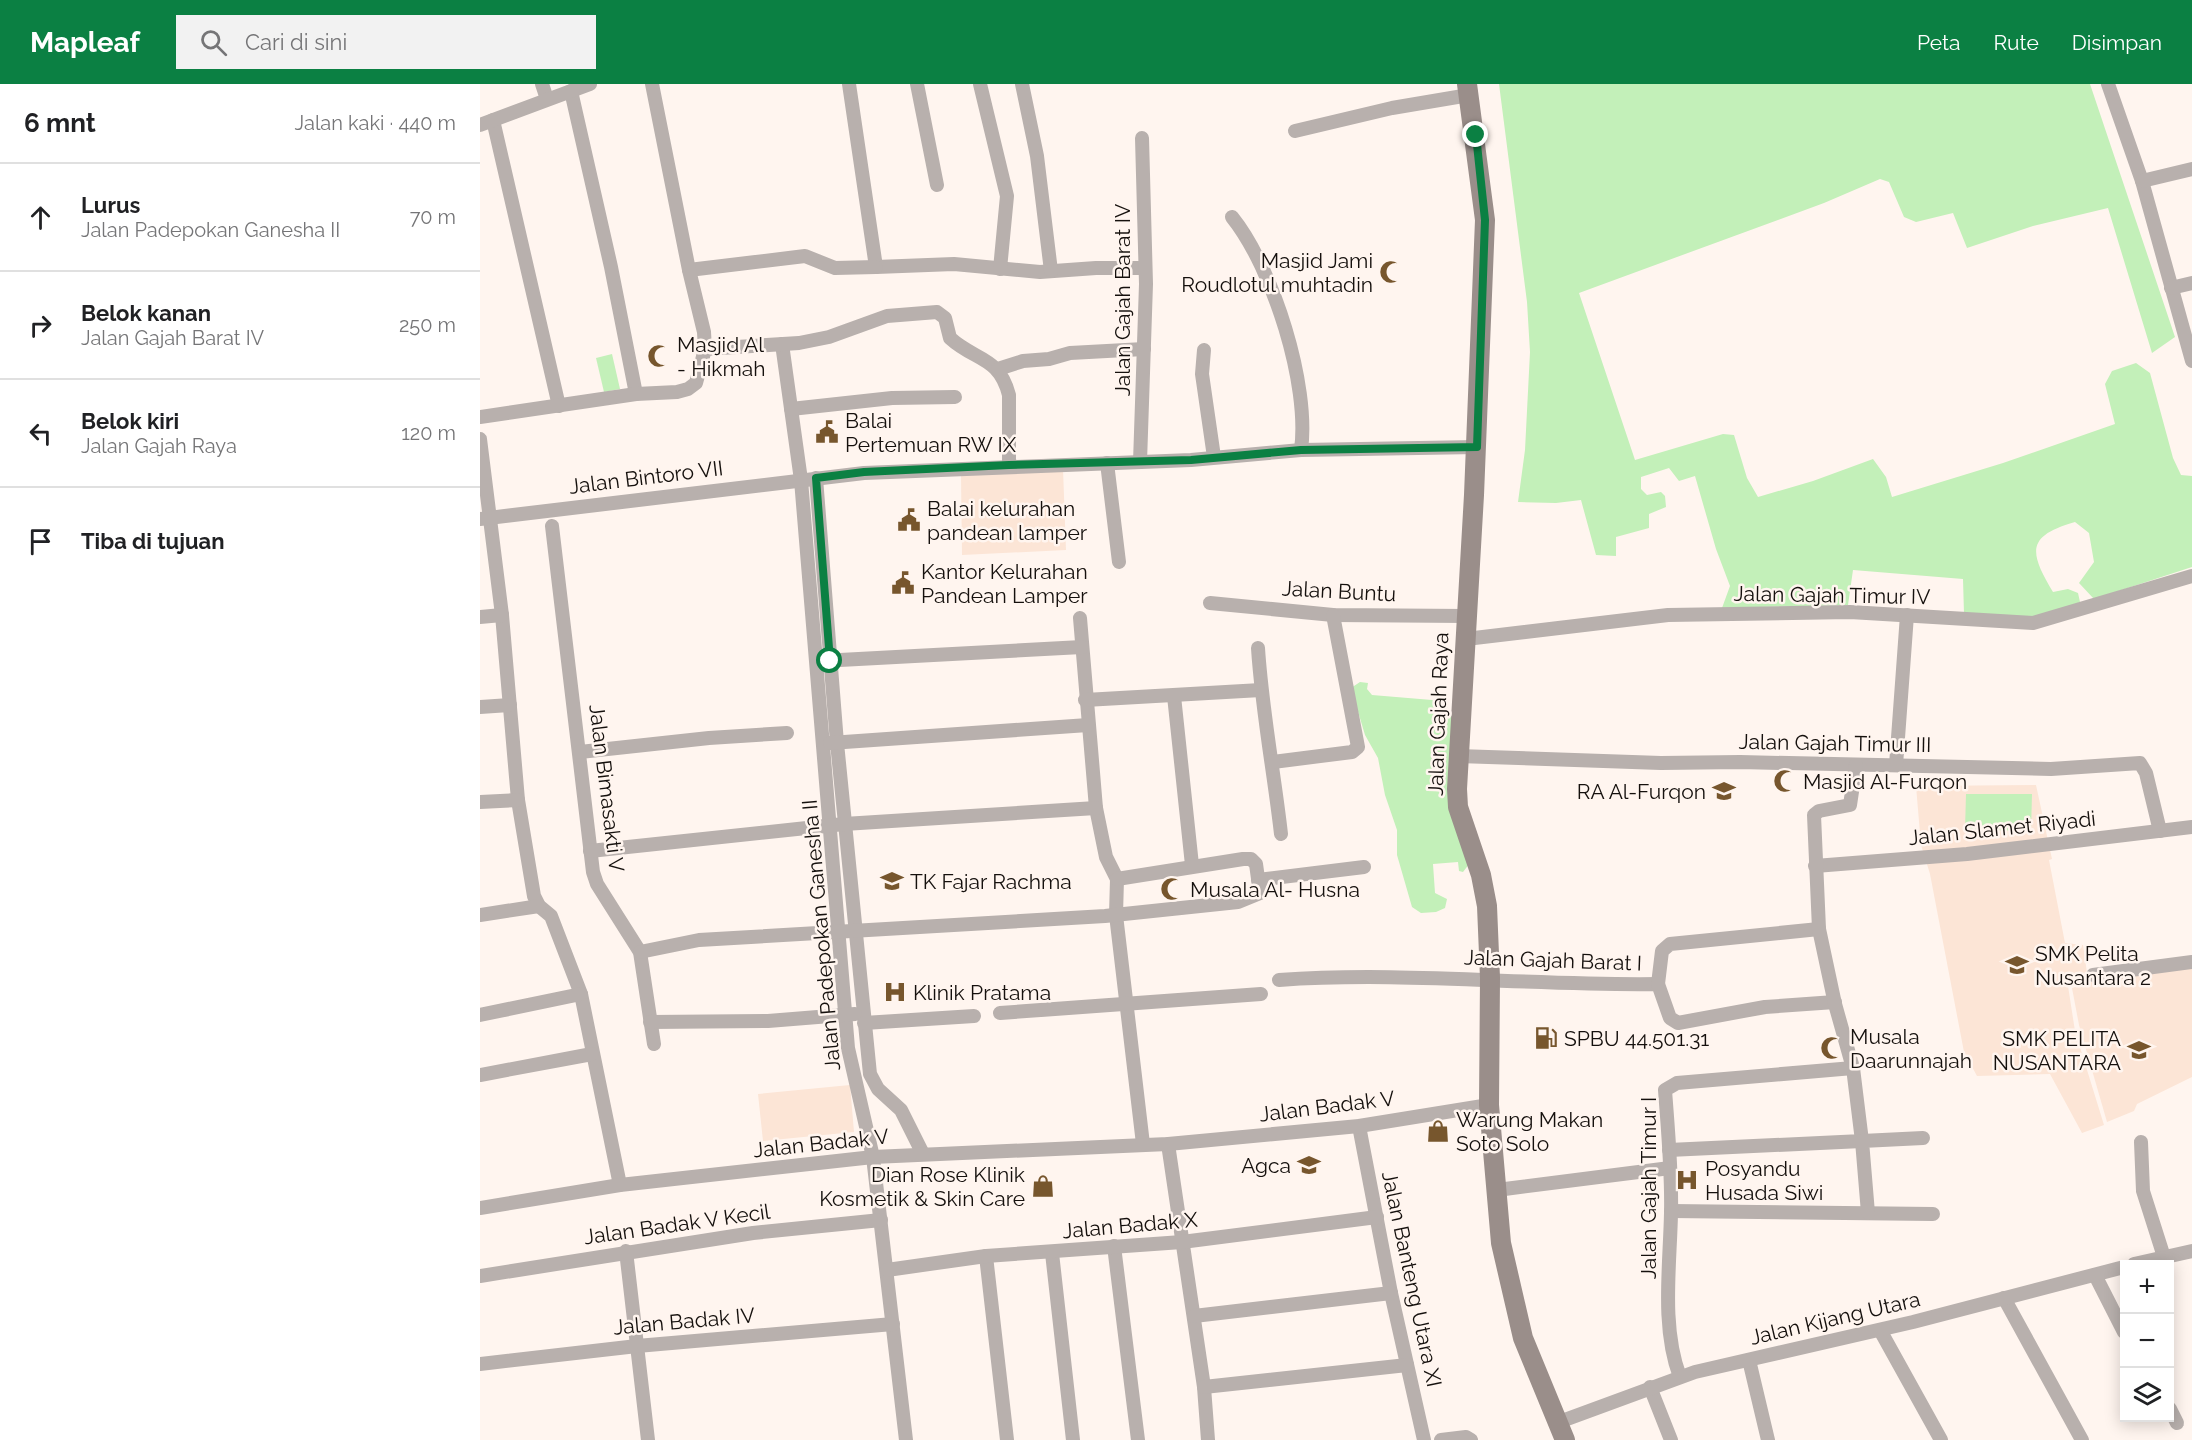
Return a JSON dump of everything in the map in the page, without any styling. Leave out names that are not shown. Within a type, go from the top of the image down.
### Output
[{"type":"main road","name":"Jalan Gajah Raya","points":[[1468,90],[1485,220],[1477,447],[1458,756],[1458,807],[1485,893],[1490,978],[1490,1105],[1501,1243],[1517,1319],[1562,1431]]},
{"type":"street","points":[[542,84],[548,99]]},
{"type":"street","points":[[480,125],[590,84]]},
{"type":"street","points":[[480,417],[636,394],[688,389],[696,383],[705,349],[704,332],[689,270],[652,84]]},
{"type":"street","points":[[849,84],[876,267]]},
{"type":"street","points":[[917,84],[937,185]]},
{"type":"street","points":[[980,84],[1007,196],[999,269]]},
{"type":"street","points":[[1022,84],[1037,156],[1051,271]]},
{"type":"street","points":[[2108,84],[2142,182],[2192,361]]},
{"type":"street","points":[[1295,131],[1468,90]]},
{"type":"street","points":[[571,91],[611,267],[636,394]]},
{"type":"street","points":[[494,120],[559,406]]},
{"type":"street","name":"Jalan Gajah Barat IV","points":[[1140,462],[1145,268],[1142,138]]},
{"type":"street","points":[[2142,182],[2192,169]]},
{"type":"street","points":[[1232,217],[1246,234],[1282,320],[1296,368],[1304,435],[1301,450]]},
{"type":"street","points":[[689,270],[805,256],[835,268],[954,264],[1051,271],[1145,268]]},
{"type":"street","points":[[2171,288],[2192,284]]},
{"type":"street","points":[[705,349],[782,344],[829,337],[887,316],[937,312],[945,318],[950,338],[998,369],[1009,395],[1009,465]]},
{"type":"street","name":"Jalan Padepokan Ganesha II","points":[[782,344],[824,661]]},
{"type":"street","points":[[998,369],[1023,361],[1048,359],[1070,353],[1144,349]]},
{"type":"street","points":[[1204,350],[1202,374],[1214,457]]},
{"type":"street","points":[[791,409],[892,398],[955,397]]},
{"type":"street","points":[[480,439],[485,519],[502,615],[518,800],[534,896],[538,906],[551,916],[581,994],[620,1185]]},
{"type":"street","points":[[816,478],[864,472],[1140,462],[1301,450],[1477,447]]},
{"type":"street","points":[[1107,463],[1119,562]]},
{"type":"street","name":"Jalan Padepokan Ganesha II","points":[[816,478],[830,743],[838,825],[873,1082],[901,1110],[923,1154]]},
{"type":"street","name":"Jalan Bintoro VII","points":[[485,519],[816,478]]},
{"type":"street","name":"Jalan Bimasakti V","points":[[552,526],[590,851],[597,884],[640,952],[654,1044]]},
{"type":"street","name":"Jalan Gajah Timur IV","points":[[1466,639],[1668,615],[1850,612],[2033,623],[2192,576]]},
{"type":"street","name":"Jalan Buntu","points":[[1210,603],[1333,615],[1466,616]]},
{"type":"street","points":[[480,617],[502,615]]},
{"type":"street","points":[[1273,762],[1352,752],[1358,747],[1333,615]]},
{"type":"street","points":[[1896,765],[1907,615]]},
{"type":"street","points":[[1080,618],[1085,700],[1096,808],[1106,857],[1117,879],[1116,915],[1143,1144]]},
{"type":"street","points":[[824,661],[1082,646]]},
{"type":"street","points":[[1258,648],[1260,690],[1273,762],[1281,834]]},
{"type":"street","points":[[1085,700],[1260,690]]},
{"type":"street","points":[[1174,696],[1192,865]]},
{"type":"street","points":[[480,707],[510,705]]},
{"type":"street","points":[[830,743],[1088,725]]},
{"type":"street","points":[[580,752],[709,738],[787,733]]},
{"type":"street","name":"Jalan Gajah Timur III","points":[[1458,756],[1661,763],[1740,762],[2051,769],[2140,763],[2146,773],[2160,831]]},
{"type":"street","points":[[1856,765],[1850,805],[1814,814],[1815,866],[1820,929],[1852,1068],[1862,1141],[1868,1213]]},
{"type":"street","points":[[480,802],[518,800]]},
{"type":"street","name":"Jalan Padepokan Ganesha II","points":[[838,825],[1096,808]]},
{"type":"street","points":[[590,851],[838,825]]},
{"type":"street","name":"Jalan Padepokan Ganesha II","points":[[838,825],[840,933],[848,1048],[873,1157],[906,1440]]},
{"type":"street","name":"Jalan Slamet Riyadi","points":[[1815,866],[1967,854],[2192,827]]},
{"type":"street","points":[[1117,879],[1243,858],[1251,859],[1256,864],[1258,880],[1364,867]]},
{"type":"street","name":"Jalan Padepokan Ganesha II","points":[[854,932],[1116,915],[1238,902],[1260,893],[1258,880]]},
{"type":"street","points":[[480,915],[538,906]]},
{"type":"street","points":[[1658,984],[1662,951],[1670,944],[1820,929]]},
{"type":"street","points":[[640,952],[699,940],[854,932]]},
{"type":"street","points":[[2093,975],[2192,962]]},
{"type":"street","name":"Jalan Gajah Barat I","points":[[1279,980],[1327,977],[1490,978],[1658,984],[1670,1018],[1678,1023],[1765,1007],[1835,1002]]},
{"type":"street","points":[[480,1015],[581,994]]},
{"type":"street","points":[[1000,1013],[1261,994]]},
{"type":"street","points":[[650,1022],[768,1021],[847,1015],[864,1018],[974,1016]]},
{"type":"street","points":[[480,1075],[592,1054]]},
{"type":"street","name":"Jalan Gajah Timur I","points":[[1680,1377],[1675,1363],[1670,1317],[1671,1211],[1665,1090],[1669,1086],[1852,1068]]},
{"type":"street","name":"Jalan Badak V","points":[[480,1208],[620,1185],[873,1157],[1168,1144],[1359,1126],[1490,1105]]},
{"type":"street","name":"Jalan Banteng Utara XI","points":[[1359,1126],[1391,1293],[1424,1440]]},
{"type":"street","points":[[1669,1150],[1923,1138]]},
{"type":"street","points":[[2141,1142],[2143,1191],[2164,1257]]},
{"type":"street","points":[[1168,1144],[1204,1387],[1208,1440]]},
{"type":"street","points":[[1497,1190],[1670,1168]]},
{"type":"street","points":[[1671,1211],[1933,1214]]},
{"type":"street","name":"Jalan Badak X","points":[[887,1270],[986,1256],[1182,1242],[1377,1217]]},
{"type":"street","name":"Jalan Badak V Kecil","points":[[480,1276],[626,1251],[753,1233],[881,1220]]},
{"type":"street","points":[[1114,1246],[1138,1440]]},
{"type":"street","points":[[626,1251],[648,1440]]},
{"type":"street","points":[[2151,1260],[2192,1251]]},
{"type":"street","points":[[1052,1253],[1073,1440]]},
{"type":"street","points":[[986,1256],[1007,1440]]},
{"type":"street","name":"Jalan Kijang Utara","points":[[1562,1431],[1650,1387],[1680,1377],[1880,1330],[2120,1268]]},
{"type":"street","points":[[2095,1275],[2120,1324]]},
{"type":"street","points":[[1194,1316],[1391,1293]]},
{"type":"street","points":[[2004,1298],[2082,1440]]},
{"type":"street","name":"Jalan Badak IV","points":[[480,1364],[637,1346],[893,1324]]},
{"type":"street","points":[[1880,1330],[1941,1440]]},
{"type":"street","points":[[1749,1360],[1768,1440]]},
{"type":"street","points":[[1204,1387],[1407,1365]]},
{"type":"street","points":[[1650,1387],[1671,1440]]},
{"type":"street","points":[[2174,1418],[2177,1423]]},
{"type":"street","points":[[1441,1440],[1466,1437],[1471,1440]]},
{"type":"shaded area","points":[[1063,469],[1066,550],[962,555],[961,474]]},
{"type":"shaded area","name":"SMK Pelita Nusantara 2","points":[[2036,785],[2052,859],[2049,860],[2065,943],[2083,945],[2088,980],[2068,986],[2075,1031],[2104,1125],[2082,1133],[2050,1074],[1977,1076],[1964,1052],[1930,874],[1921,845],[1916,786]]},
{"type":"shaded area","name":"SMK PELITA NUSANTARA","points":[[2192,968],[2192,1077],[2137,1104],[2134,1111],[2107,1122],[2079,1025],[2072,988],[2094,981]]},
{"type":"shaded area","points":[[850,1085],[854,1132],[763,1141],[758,1094]]},
{"type":"green space","points":[[1499,84],[2090,84],[2175,337],[2152,353],[2108,208],[2033,226],[1967,248],[1953,213],[1916,222],[1904,217],[1889,182],[1880,179],[1824,203],[1579,293],[1635,460],[1723,434],[1734,435],[1747,478],[1758,497],[1813,481],[1873,459],[1886,477],[1892,497],[2003,463],[2115,424],[2105,384],[2112,371],[2136,363],[2150,373],[2173,458],[2181,475],[2192,476],[2192,567],[2094,599],[2079,583],[2094,562],[2089,533],[2075,522],[2048,533],[2040,540],[2037,547],[2036,556],[2039,566],[2053,592],[2068,589],[2078,593],[2080,602],[2053,613],[2024,617],[1964,614],[1963,579],[1853,570],[1848,605],[1722,608],[1730,586],[1716,549],[1695,476],[1679,481],[1669,468],[1641,477],[1641,489],[1647,495],[1661,492],[1665,496],[1666,507],[1649,514],[1649,528],[1616,537],[1616,556],[1596,555],[1581,500],[1556,503],[1518,502],[1525,450],[1530,352],[1527,302]]},
{"type":"green space","points":[[612,354],[620,389],[604,392],[596,358]]},
{"type":"green space","points":[[1360,682],[1368,683],[1367,689],[1372,695],[1444,701],[1455,721],[1473,859],[1463,872],[1459,871],[1458,862],[1433,864],[1435,893],[1447,899],[1445,908],[1436,912],[1421,913],[1412,907],[1397,855],[1397,830],[1385,795],[1378,758],[1365,735],[1351,688]]},
{"type":"green space","points":[[1966,794],[2032,794],[2031,831],[1965,830]]},
{"type":"place","name":"Masjid Jami Roudlotul muhtadin","points":[[1391,272]]},
{"type":"place","name":"Masjid Al - Hikmah","points":[[659,356]]},
{"type":"place","name":"Balai Pertemuan RW IX","points":[[827,432]]},
{"type":"place","name":"Balai kelurahan pandean lamper","points":[[909,520]]},
{"type":"place","name":"Kantor Kelurahan Pandean Lamper","points":[[903,583]]},
{"type":"place","name":"Masjid Al-Furqon","points":[[1785,781]]},
{"type":"place","name":"RA Al-Furqon","points":[[1724,791]]},
{"type":"place","name":"TK Fajar Rachma","points":[[892,881]]},
{"type":"place","name":"Musala Al- Husna","points":[[1172,889]]},
{"type":"place","name":"SMK Pelita Nusantara 2","points":[[2017,965]]},
{"type":"place","name":"Klinik Pratama","points":[[895,992]]},
{"type":"place","name":"SPBU 44.501.31","points":[[1546,1038]]},
{"type":"place","name":"Musala Daarunnajah","points":[[1832,1048]]},
{"type":"place","name":"SMK PELITA NUSANTARA","points":[[2139,1050]]},
{"type":"place","name":"Warung Makan Soto Solo","points":[[1438,1131]]},
{"type":"place","name":"Agca","points":[[1309,1165]]},
{"type":"place","name":"Posyandu Husada Siwi","points":[[1687,1180]]},
{"type":"place","name":"Dian Rose Klinik Kosmetik & Skin Care","points":[[1043,1186]]},
{"type":"route","points":[[830,661],[816,478],[864,472],[1009,465],[1191,460],[1301,450],[1477,447],[1485,220],[1476,135]]}]
